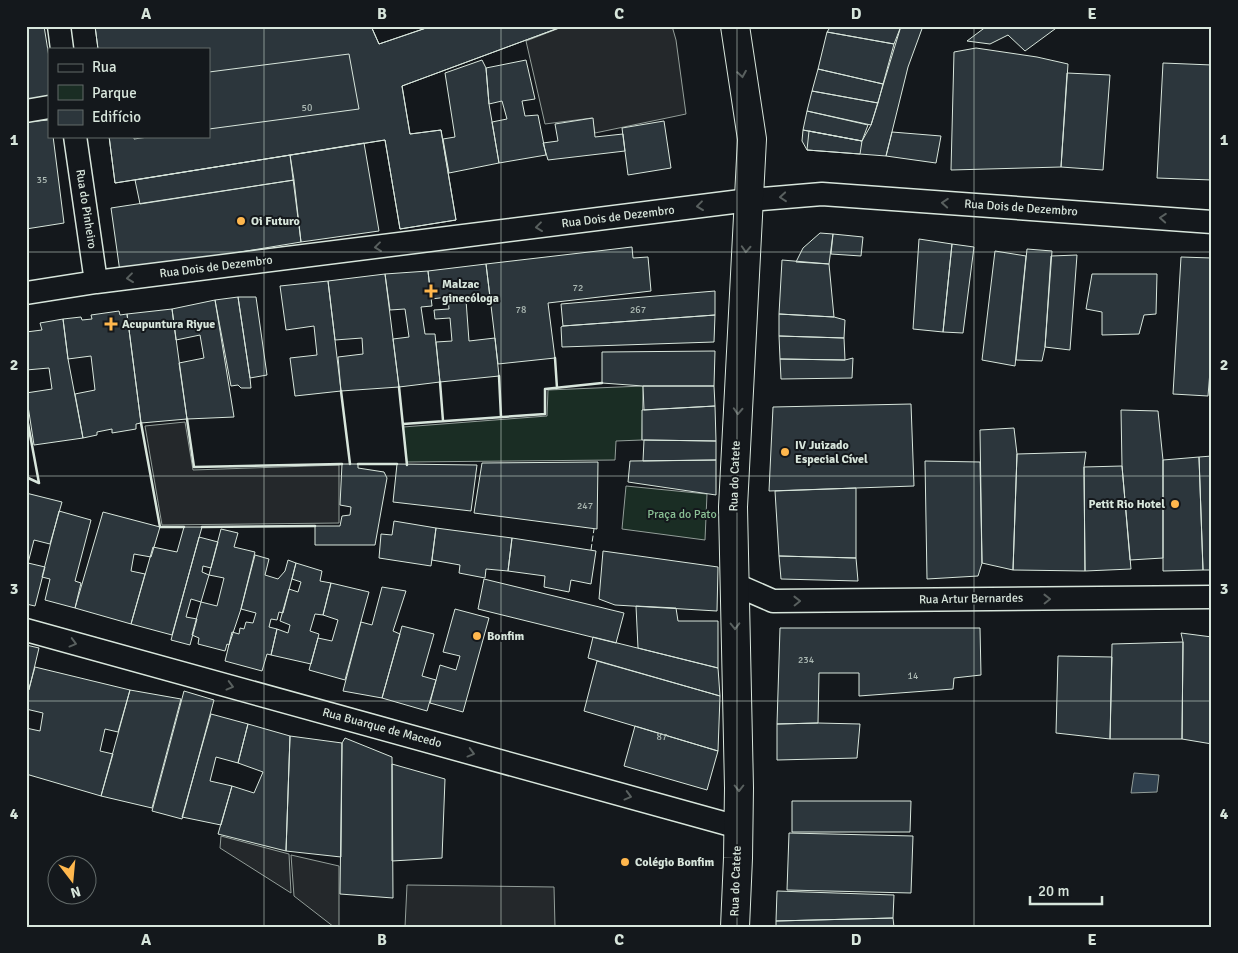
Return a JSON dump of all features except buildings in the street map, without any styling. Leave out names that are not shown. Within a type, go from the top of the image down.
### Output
[{"type":"main road","name":"Rua do Catete","points":[[735,26],[752,139],[733,507],[739,788],[735,927]]},
{"type":"street","points":[[59,26],[62,48]]},
{"type":"street","points":[[26,111],[48,107]]},
{"type":"street","name":"Rua do Pinheiro","points":[[75,138],[96,282]]},
{"type":"street","name":"Rua Dois de Dezembro","points":[[26,293],[96,282],[749,200],[822,194],[1212,222]]},
{"type":"street","name":"Rua Artur Bernardes","points":[[734,584],[773,601],[1212,597]]},
{"type":"street","name":"Rua Buarque de Macedo","points":[[26,630],[738,827]]},
{"type":"green space","points":[[643,386],[642,440],[616,441],[615,460],[407,462],[403,427],[547,416],[548,390]]},
{"type":"green space","name":"Praça do Pato","points":[[626,486],[707,494],[705,540],[622,529]]},
{"type":"shaded area","points":[[565,26],[672,26],[676,40],[686,114],[595,133],[592,118],[545,124],[526,41]]},
{"type":"shaded area","points":[[185,422],[193,470],[339,465],[339,523],[162,525],[145,426]]},
{"type":"shaded area","points":[[221,836],[289,854],[291,893],[220,848]]},
{"type":"shaded area","points":[[291,855],[339,866],[339,927],[334,927],[294,896]]},
{"type":"shaded area","points":[[407,885],[554,887],[555,927],[405,927]]},
{"type":"water","points":[[1134,773],[1159,775],[1157,792],[1131,793]]},
{"type":"fence","points":[[591,550],[594,529]]},
{"type":"wall","points":[[555,358],[557,388]]},
{"type":"wall","points":[[499,376],[501,417]]},
{"type":"wall","points":[[440,382],[443,421]]},
{"type":"wall","points":[[403,424],[545,414],[545,389],[602,383]]},
{"type":"wall","points":[[399,387],[407,465]]},
{"type":"wall","points":[[341,391],[350,464]]},
{"type":"wall","points":[[26,413],[39,483],[26,477]]},
{"type":"wall","points":[[187,419],[194,467],[342,464]]},
{"type":"wall","points":[[141,423],[160,527],[184,527]]},
{"type":"wall","points":[[358,464],[397,464]]},
{"type":"wall","points":[[202,527],[315,526]]},
{"type":"place","name":"Oi Futuro","points":[[241,221]]},
{"type":"place","name":"Malzac ginecóloga","points":[[431,291]]},
{"type":"place","name":"Acupuntura Riyue","points":[[111,324]]},
{"type":"place","name":"IV Juizado Especial Cível","points":[[785,452]]},
{"type":"place","name":"Petit Rio Hotel","points":[[1175,504]]},
{"type":"place","name":"Bonfim","points":[[477,636]]},
{"type":"place","name":"Colégio Bonfim","points":[[625,862]]}]
